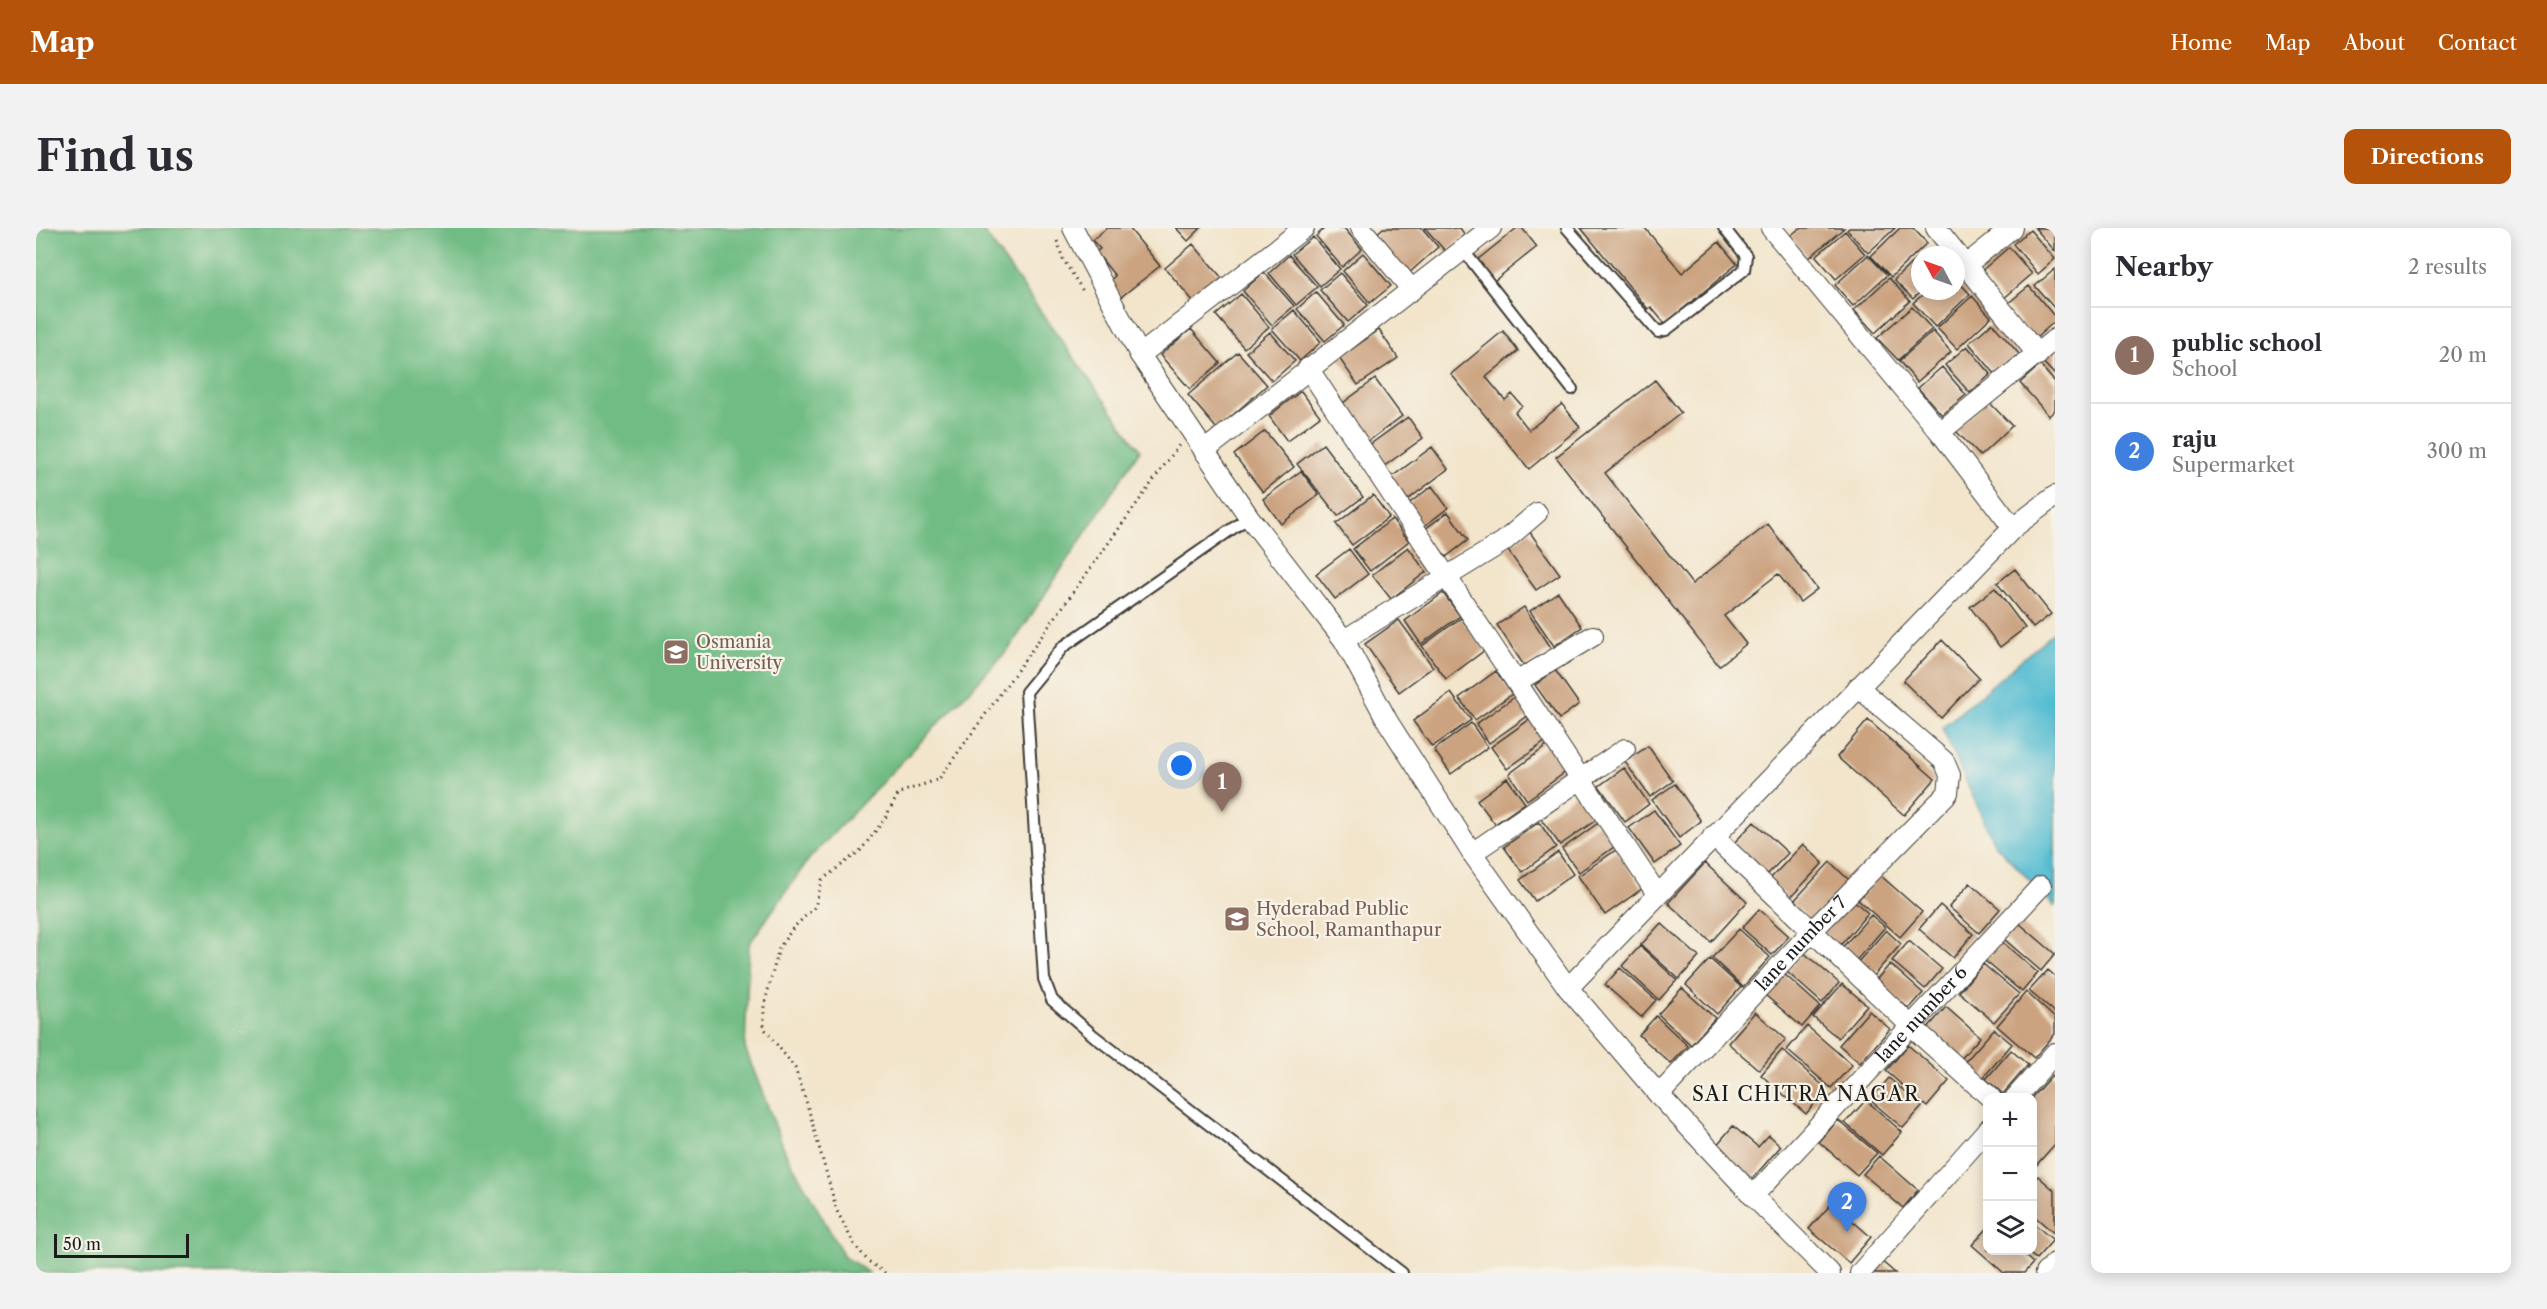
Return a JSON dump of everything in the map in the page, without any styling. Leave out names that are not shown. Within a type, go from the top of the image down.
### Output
[{"type":"street","points":[[1140,355],[1305,228]]},
{"type":"street","points":[[1361,228],[1412,291]]},
{"type":"street","points":[[1204,451],[1491,228]]},
{"type":"street","points":[[1771,228],[1940,432],[2013,528]]},
{"type":"street","points":[[1936,228],[2038,355]]},
{"type":"street","points":[[1966,265],[2012,228]]},
{"type":"street","points":[[1071,232],[1140,355],[1249,517],[1344,640],[1388,722],[1472,853],[1568,988],[1659,1095],[1753,1196],[1830,1273]]},
{"type":"street","points":[[1940,432],[2055,339]]},
{"type":"street","points":[[1308,368],[1518,681],[1657,894]]},
{"type":"street","points":[[1568,988],[2013,528],[2055,496]]},
{"type":"street","points":[[1344,640],[1503,542],[1537,513]]},
{"type":"street","points":[[1518,681],[1593,636]]},
{"type":"street","name":"lane number 7","points":[[1659,1095],[1812,931],[1948,793],[1950,775],[1944,761],[1858,687]]},
{"type":"street","points":[[1472,853],[1625,749]]},
{"type":"street","points":[[1713,836],[1911,1026],[1985,1093]]},
{"type":"street","name":"lane number 6","points":[[1753,1196],[2041,886]]},
{"type":"street","points":[[2019,1093],[2055,1053]]},
{"type":"street","points":[[1860,1273],[1983,1135]]},
{"type":"street","points":[[2045,1273],[2055,1263]]},
{"type":"lane","points":[[1567,228],[1658,332],[1666,330],[1744,270],[1746,256],[1724,228]]},
{"type":"lane","points":[[1463,250],[1572,389]]},
{"type":"lane","points":[[1249,517],[1063,647],[1026,692],[1044,979],[1052,1000],[1094,1036],[1402,1273]]},
{"type":"path","points":[[1071,232],[1063,259],[1088,298]]},
{"type":"path","points":[[885,1273],[868,1261],[854,1244],[837,1211],[795,1068],[764,1028],[764,1006],[779,948],[793,928],[815,907],[822,880],[861,850],[884,820],[899,793],[939,779],[1180,443]]},
{"type":"green space","name":"Osmania University","points":[[36,228],[981,228],[1140,450],[1009,649],[809,859],[749,944],[745,1048],[785,1151],[844,1256],[869,1273],[36,1273],[38,842],[36,839]]},
{"type":"water","points":[[2055,631],[2055,907],[1994,843],[1942,728]]},
{"type":"building","points":[[1107,228],[1129,228],[1160,266],[1121,297],[1109,281],[1115,276],[1096,252],[1100,249],[1092,240]]},
{"type":"building","points":[[1176,228],[1201,228],[1188,241]]},
{"type":"building","points":[[1325,228],[1344,228],[1362,249],[1342,267],[1316,236]]},
{"type":"building","points":[[1383,228],[1422,228],[1438,247],[1407,275],[1374,236]]},
{"type":"building","points":[[1425,228],[1460,228],[1465,235],[1446,252]]},
{"type":"building","points":[[1517,228],[1522,228],[1537,247],[1494,281],[1477,260]]},
{"type":"building","points":[[1581,228],[1645,228],[1682,273],[1719,242],[1737,264],[1665,324],[1651,307],[1648,309]]},
{"type":"building","points":[[1800,228],[1844,228],[1809,258],[1790,236]]},
{"type":"building","points":[[1849,228],[1895,228],[1868,253],[1847,230]]},
{"type":"building","points":[[1900,228],[1913,228],[1927,243],[1924,246],[1911,246],[1911,258],[1891,277],[1871,256]]},
{"type":"building","points":[[2035,228],[2055,228],[2055,251]]},
{"type":"building","points":[[2030,230],[2055,259],[2038,274],[2013,244]]},
{"type":"building","points":[[1845,231],[1865,254],[1836,279],[1816,256]]},
{"type":"building","points":[[1313,237],[1340,269],[1320,286],[1292,254]]},
{"type":"building","points":[[1193,244],[1222,278],[1194,302],[1165,268]]},
{"type":"building","points":[[2009,247],[2032,274],[2002,300],[1979,273]]},
{"type":"building","points":[[1363,253],[1391,286],[1370,303],[1343,271]]},
{"type":"building","points":[[1289,255],[1317,287],[1296,305],[1269,273]]},
{"type":"building","points":[[1868,255],[1887,275],[1853,306],[1835,285]]},
{"type":"building","points":[[1911,264],[1911,297],[1894,280]]},
{"type":"building","points":[[2055,269],[2055,309],[2035,286]]},
{"type":"building","points":[[1264,272],[1294,306],[1272,325],[1243,291]]},
{"type":"building","points":[[1340,273],[1368,305],[1348,322],[1320,290]]},
{"type":"building","points":[[1889,278],[1910,301],[1875,333],[1854,310]]},
{"type":"building","points":[[2029,286],[2055,317],[2055,321],[2035,339],[2006,305]]},
{"type":"building","points":[[1965,289],[1970,294],[1965,299]]},
{"type":"building","points":[[1316,292],[1344,325],[1325,341],[1297,309]]},
{"type":"building","points":[[1241,294],[1269,327],[1244,348],[1216,315]]},
{"type":"building","points":[[1972,296],[1991,317],[1957,349],[1937,328]]},
{"type":"building","points":[[1916,300],[1964,300],[1935,327],[1913,303]]},
{"type":"building","points":[[1912,307],[1932,329],[1898,360],[1877,338]]},
{"type":"building","points":[[1294,310],[1321,342],[1300,361],[1272,329]]},
{"type":"building","points":[[1992,323],[2019,354],[1996,375],[1969,343]]},
{"type":"building","points":[[1191,329],[1220,363],[1190,389],[1160,355]]},
{"type":"building","points":[[1379,330],[1398,358],[1358,385],[1339,358]]},
{"type":"building","points":[[1503,331],[1518,351],[1486,377],[1505,400],[1512,394],[1522,406],[1515,412],[1529,430],[1562,404],[1580,427],[1529,469],[1451,374]]},
{"type":"building","points":[[1933,331],[1951,352],[1917,382],[1899,361]]},
{"type":"building","points":[[1270,332],[1295,361],[1272,381],[1246,352]]},
{"type":"building","points":[[1967,346],[1991,374],[1970,393],[1945,365]]},
{"type":"building","points":[[2055,348],[2055,375],[2041,360]]},
{"type":"building","points":[[1238,352],[1267,385],[1217,429],[1188,395]]},
{"type":"building","points":[[2040,365],[2055,382],[2055,410],[2049,416],[2020,383]]},
{"type":"building","points":[[1942,367],[1966,395],[1942,415],[1918,388]]},
{"type":"building","points":[[1375,379],[1402,416],[1366,443],[1339,406]]},
{"type":"building","points":[[1655,380],[1681,413],[1605,473],[1692,584],[1768,524],[1817,589],[1800,602],[1778,574],[1724,616],[1746,644],[1719,666],[1556,457]]},
{"type":"building","points":[[1301,391],[1320,416],[1287,441],[1269,416]]},
{"type":"building","points":[[1987,400],[2012,426],[1980,456],[1955,430]]},
{"type":"building","points":[[1408,417],[1423,438],[1383,467],[1368,446]]},
{"type":"building","points":[[1265,431],[1294,467],[1263,492],[1234,455]]},
{"type":"building","points":[[1323,444],[1363,497],[1338,516],[1297,464]]},
{"type":"building","points":[[1432,447],[1448,469],[1406,501],[1389,479]]},
{"type":"building","points":[[1301,471],[1319,495],[1281,524],[1263,499]]},
{"type":"building","points":[[1432,486],[1448,508],[1423,527],[1407,505]]},
{"type":"building","points":[[1373,495],[1389,517],[1352,545],[1336,524]]},
{"type":"building","points":[[1448,512],[1468,540],[1446,557],[1425,529]]},
{"type":"building","points":[[1392,519],[1409,541],[1370,571],[1353,549]]},
{"type":"building","points":[[1529,531],[1560,574],[1536,590],[1506,548]]},
{"type":"building","points":[[1408,547],[1426,572],[1391,599],[1372,575]]},
{"type":"building","points":[[1349,549],[1368,574],[1335,599],[1316,574]]},
{"type":"building","points":[[2015,569],[2051,614],[2033,628],[1997,583]]},
{"type":"building","points":[[1995,588],[2025,628],[2000,647],[1970,607]]},
{"type":"building","points":[[1558,592],[1582,627],[1554,646],[1530,611]]},
{"type":"building","points":[[1443,593],[1460,616],[1421,644],[1405,621]]},
{"type":"building","points":[[1524,607],[1552,649],[1525,667],[1497,625]]},
{"type":"building","points":[[1461,618],[1485,650],[1446,679],[1422,646]]},
{"type":"building","points":[[1399,620],[1433,667],[1399,692],[1365,644]]},
{"type":"building","points":[[1942,640],[1979,678],[1941,718],[1903,681]]},
{"type":"building","points":[[1555,670],[1579,704],[1559,719],[1535,685]]},
{"type":"building","points":[[1496,671],[1512,694],[1475,720],[1459,698]]},
{"type":"building","points":[[1451,693],[1471,720],[1432,747],[1413,721]]},
{"type":"building","points":[[1516,696],[1529,715],[1489,743],[1476,724]]},
{"type":"building","points":[[1533,717],[1549,739],[1507,769],[1491,747]]},
{"type":"building","points":[[1868,720],[1935,779],[1904,815],[1837,757]]},
{"type":"building","points":[[1471,723],[1488,747],[1451,774],[1434,750]]},
{"type":"building","points":[[1548,745],[1567,771],[1527,800],[1509,774]]},
{"type":"building","points":[[1648,746],[1673,781],[1650,797],[1625,762]]},
{"type":"building","points":[[1624,768],[1649,804],[1625,822],[1599,786]]},
{"type":"building","points":[[1507,778],[1525,803],[1495,824],[1477,800]]},
{"type":"building","points":[[1675,784],[1701,821],[1679,838],[1652,800]]},
{"type":"building","points":[[1580,791],[1599,818],[1560,845],[1541,819]]},
{"type":"building","points":[[1654,810],[1680,846],[1655,864],[1629,828]]},
{"type":"building","points":[[1601,821],[1618,844],[1579,872],[1562,849]]},
{"type":"building","points":[[1539,822],[1556,847],[1522,872],[1504,847]]},
{"type":"building","points":[[1754,822],[1788,853],[1766,876],[1733,844]]},
{"type":"building","points":[[1803,844],[1823,863],[1789,899],[1769,880]]},
{"type":"building","points":[[1616,850],[1643,888],[1605,915],[1578,876]]},
{"type":"building","points":[[1558,852],[1573,874],[1535,901],[1520,880]]},
{"type":"building","points":[[1830,862],[1849,880],[1811,921],[1792,903]]},
{"type":"building","points":[[1705,863],[1747,902],[1711,942],[1668,903]]},
{"type":"building","points":[[1880,875],[1922,912],[1900,937],[1858,900]]},
{"type":"building","points":[[1970,883],[2000,909],[1979,933],[1949,907]]},
{"type":"building","points":[[1852,899],[1868,913],[1838,948],[1822,934]]},
{"type":"building","points":[[1940,905],[1973,934],[1953,958],[1919,929]]},
{"type":"building","points":[[1759,909],[1789,936],[1772,955],[1742,928]]},
{"type":"building","points":[[1871,915],[1885,927],[1854,963],[1840,950]]},
{"type":"building","points":[[1661,923],[1699,957],[1679,979],[1641,945]]},
{"type":"building","points":[[2019,923],[2055,954],[2041,971],[2004,939]]},
{"type":"building","points":[[1739,929],[1770,957],[1743,987],[1712,958]]},
{"type":"building","points":[[1886,930],[1901,944],[1873,976],[1858,962]]},
{"type":"building","points":[[1909,941],[1942,969],[1925,989],[1892,961]]},
{"type":"building","points":[[2001,941],[2038,973],[2022,992],[1984,960]]},
{"type":"building","points":[[1640,946],[1677,980],[1659,1000],[1622,966]]},
{"type":"building","points":[[1803,952],[1839,983],[1822,1003],[1787,972]]},
{"type":"building","points":[[1710,959],[1741,987],[1717,1014],[1686,985]]},
{"type":"building","points":[[1890,964],[1923,993],[1909,1009],[1876,980]]},
{"type":"building","points":[[1983,964],[2019,994],[1994,1022],[1959,992]]},
{"type":"building","points":[[1620,968],[1656,1000],[1641,1017],[1605,985]]},
{"type":"building","points":[[2048,970],[2055,976],[2055,1013],[2029,991]]},
{"type":"building","points":[[1783,973],[1820,1006],[1802,1027],[1764,994]]},
{"type":"building","points":[[1842,984],[1867,1005],[1838,1038],[1813,1017]]},
{"type":"building","points":[[1682,988],[1715,1018],[1691,1045],[1658,1014]]},
{"type":"building","points":[[2026,992],[2055,1018],[2055,1034],[2034,1058],[1997,1026]]},
{"type":"building","points":[[1946,1007],[1980,1037],[1960,1060],[1925,1031]]},
{"type":"building","points":[[1869,1011],[1890,1029],[1860,1063],[1839,1045]]},
{"type":"building","points":[[1755,1012],[1786,1039],[1759,1070],[1728,1043]]},
{"type":"building","points":[[1656,1016],[1688,1046],[1671,1064],[1639,1035]]},
{"type":"building","points":[[1807,1026],[1852,1065],[1831,1088],[1787,1050]]},
{"type":"building","points":[[1994,1029],[2012,1044],[1983,1078],[1965,1062]]},
{"type":"building","points":[[1908,1045],[1949,1081],[1927,1107],[1886,1071]]},
{"type":"building","points":[[1782,1050],[1827,1089],[1806,1114],[1761,1075]]},
{"type":"building","points":[[2011,1050],[2028,1065],[2004,1093],[1986,1079]]},
{"type":"building","points":[[2052,1075],[2055,1078],[2055,1144],[2037,1164],[2037,1093]]},
{"type":"building","points":[[1889,1078],[1922,1107],[1903,1128],[1870,1100]]},
{"type":"building","points":[[1866,1100],[1902,1132],[1882,1155],[1845,1123]]},
{"type":"building","points":[[1838,1120],[1877,1153],[1857,1175],[1819,1142]]},
{"type":"building","points":[[1733,1126],[1758,1147],[1769,1135],[1781,1146],[1752,1179],[1715,1147]]},
{"type":"building","points":[[1879,1156],[1918,1190],[1903,1208],[1863,1174]]},
{"type":"building","points":[[2037,1177],[2055,1191],[2055,1234],[2037,1218]]},
{"type":"building","points":[[1832,1203],[1871,1237],[1849,1263],[1809,1229]]},
{"type":"building","points":[[2037,1226],[2053,1240],[2036,1259],[2031,1255],[2037,1255]]},
{"type":"building","points":[[1983,1233],[1983,1255],[1972,1245]]},
{"type":"building","points":[[1983,1255],[2024,1255],[2033,1263],[2024,1273],[2004,1273]]},
{"type":"building","points":[[1879,1259],[1895,1273],[1867,1273]]},
{"type":"place","name":"Osmania University","points":[[676,652]]},
{"type":"place","name":"public school","points":[[1222,812]]},
{"type":"place","name":"Hyderabad Public School, Ramanthapur","points":[[1237,919]]},
{"type":"place","name":"raju","points":[[1847,1232]]},
{"type":"district","name":"SAI CHITRA NAGAR","points":[[1806,1094]]}]
